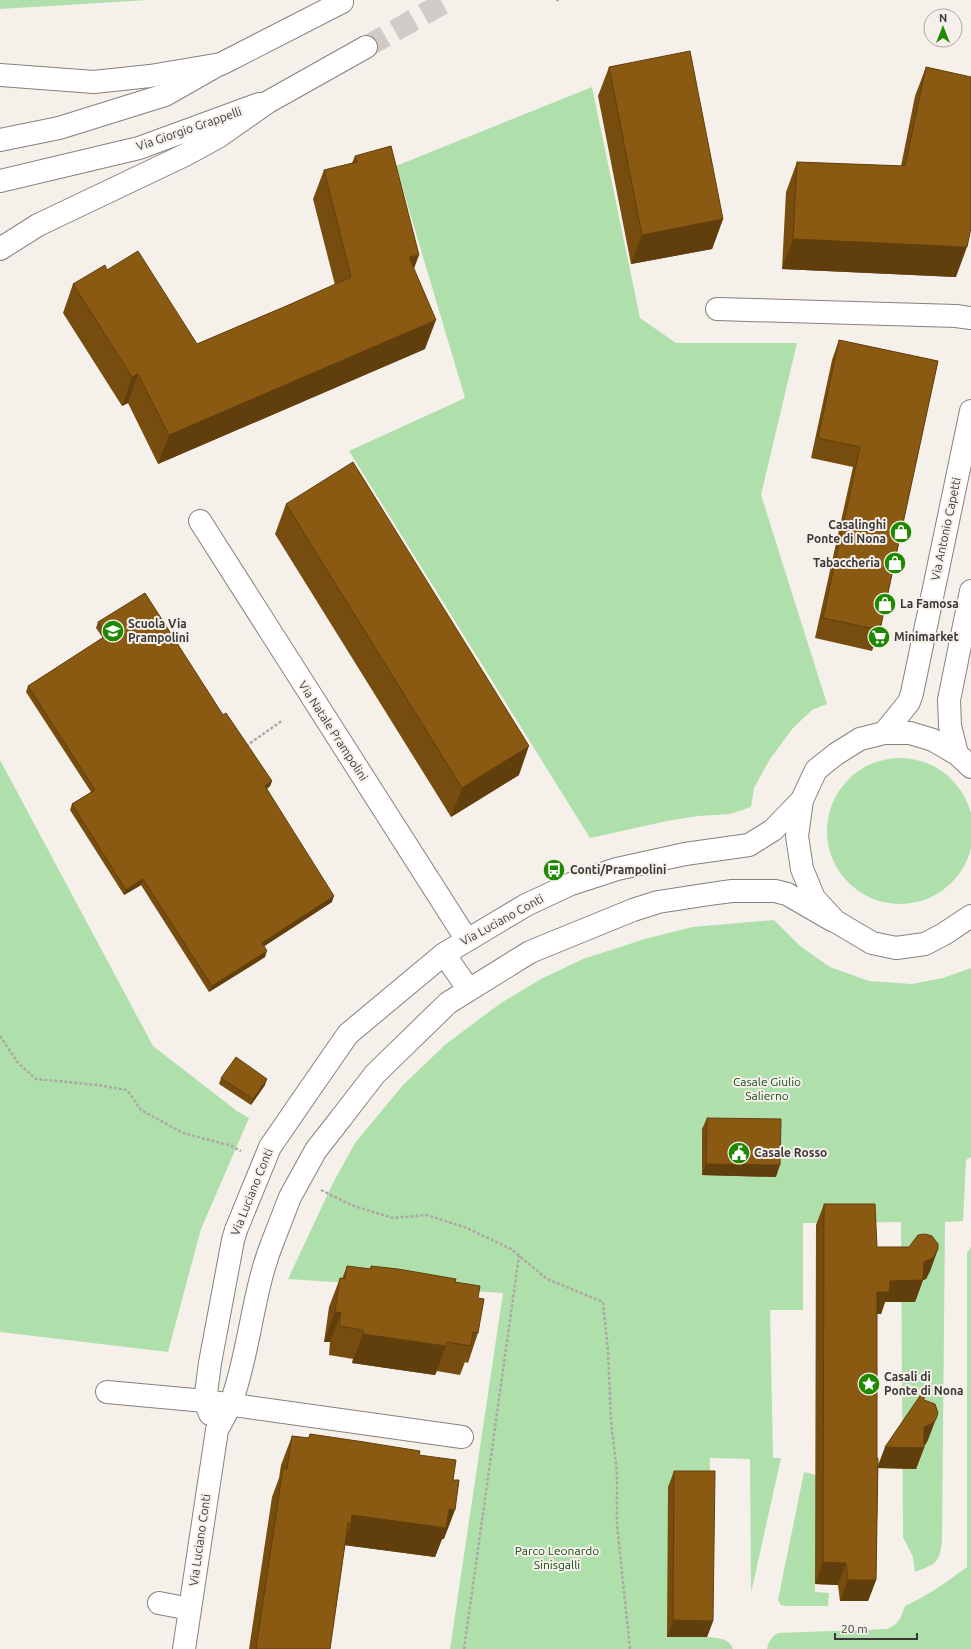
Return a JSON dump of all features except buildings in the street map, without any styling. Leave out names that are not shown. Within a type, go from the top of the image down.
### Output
[{"type":"street","points":[[0,140],[59,128],[165,95],[221,64],[342,2]]},
{"type":"street","name":"Via Giorgio Grappelli","points":[[0,181],[139,148],[268,102],[366,47]]},
{"type":"street","points":[[0,75],[94,82],[150,76],[221,64]]},
{"type":"street","points":[[0,249],[38,225],[184,155],[218,137],[268,102]]},
{"type":"street","points":[[717,309],[956,316],[971,318]]},
{"type":"street","name":"Via Antonio Capetti","points":[[884,733],[909,702],[912,693],[971,411]]},
{"type":"street","name":"Via Natale Prampolini","points":[[200,521],[467,940]]},
{"type":"street","points":[[964,761],[950,726],[949,700],[971,590]]},
{"type":"street","points":[[835,921],[814,898],[802,868],[797,836],[802,800],[816,770],[836,754],[860,739],[884,733],[910,733],[933,740],[964,761]]},
{"type":"street","name":"Via Luciano Conti","points":[[216,1430],[205,1401],[211,1355],[232,1240],[270,1146],[348,1034],[444,954],[526,904],[571,884],[625,868],[685,854],[749,845],[773,830],[802,800]]},
{"type":"street","name":"Via Luciano Conti","points":[[184,1649],[216,1430],[230,1404],[242,1366],[258,1287],[273,1241],[290,1197],[316,1150],[375,1074],[448,1003],[530,952],[633,910],[658,902],[732,891],[776,891],[787,894],[872,943],[896,948],[925,944],[944,934],[971,916]]},
{"type":"street","points":[[944,934],[971,935]]},
{"type":"street","points":[[444,954],[469,990]]},
{"type":"street","points":[[107,1392],[230,1404],[462,1437]]},
{"type":"street","points":[[159,1603],[190,1609]]},
{"type":"path","points":[[243,747],[283,720]]},
{"type":"path","points":[[0,1036],[18,1063],[36,1079],[97,1085],[127,1090],[141,1110],[183,1133],[229,1145],[243,1152]]},
{"type":"path","points":[[315,1187],[351,1205],[393,1218],[427,1215],[467,1228],[511,1249],[547,1279],[603,1302],[608,1351],[611,1421],[616,1473],[616,1525],[630,1649]]},
{"type":"path","points":[[464,1649],[520,1256]]},
{"type":"green space","points":[[0,0],[148,0],[0,9]]},
{"type":"green space","points":[[592,87],[640,318],[676,343],[797,343],[761,495],[827,704],[812,710],[793,728],[770,759],[754,788],[751,807],[730,814],[698,816],[667,821],[590,838],[349,451],[465,398],[396,166]]},
{"type":"green space","points":[[900,758],[921,761],[928,764],[946,775],[956,785],[970,810],[973,831],[970,852],[967,859],[956,877],[946,887],[921,901],[900,904],[879,901],[872,898],[854,887],[844,877],[830,852],[827,831],[830,810],[833,803],[844,785],[854,775],[879,761]]},
{"type":"green space","points":[[0,760],[153,1046],[237,1111],[249,1118],[201,1229],[168,1352],[0,1332]]},
{"type":"green space","points":[[774,920],[800,946],[830,967],[869,981],[912,984],[943,978],[971,968],[971,1157],[966,1160],[963,1221],[945,1222],[942,1540],[938,1559],[932,1565],[915,1572],[913,1557],[903,1537],[901,1222],[803,1223],[803,1310],[770,1310],[773,1458],[781,1458],[751,1593],[750,1459],[710,1458],[707,1637],[718,1638],[726,1641],[733,1649],[450,1649],[503,1293],[288,1279],[333,1183],[355,1143],[403,1085],[446,1044],[501,1003],[541,979],[583,959],[648,938],[693,927]]},
{"type":"green space","points":[[971,1247],[971,1649],[767,1649],[771,1640],[778,1633],[887,1629],[895,1625],[899,1620],[905,1606],[937,1588],[967,1567],[967,1253]]},
{"type":"green space","points":[[804,1472],[816,1475],[815,1592],[829,1593],[828,1606],[788,1606],[781,1605],[778,1600]]},
{"type":"tunnel","points":[[366,47],[449,0]]},
{"type":"place","name":"Casalinghi Ponte di Nona","points":[[901,532]]},
{"type":"place","name":"Tabaccheria","points":[[895,563]]},
{"type":"place","name":"La Famosa","points":[[885,604]]},
{"type":"place","name":"Scuola Via Prampolini","points":[[113,631]]},
{"type":"place","name":"Minimarket","points":[[879,637]]},
{"type":"place","name":"Conti/Prampolini","points":[[554,870]]},
{"type":"place","name":"Casale Rosso","points":[[739,1153]]},
{"type":"place","name":"Casali di Ponte di Nona","points":[[869,1384]]},
{"type":"park label","name":"Casale Giulio Salierno","points":[[767,1089]]},
{"type":"park label","name":"Parco Leonardo Sinisgalli","points":[[557,1558]]}]
